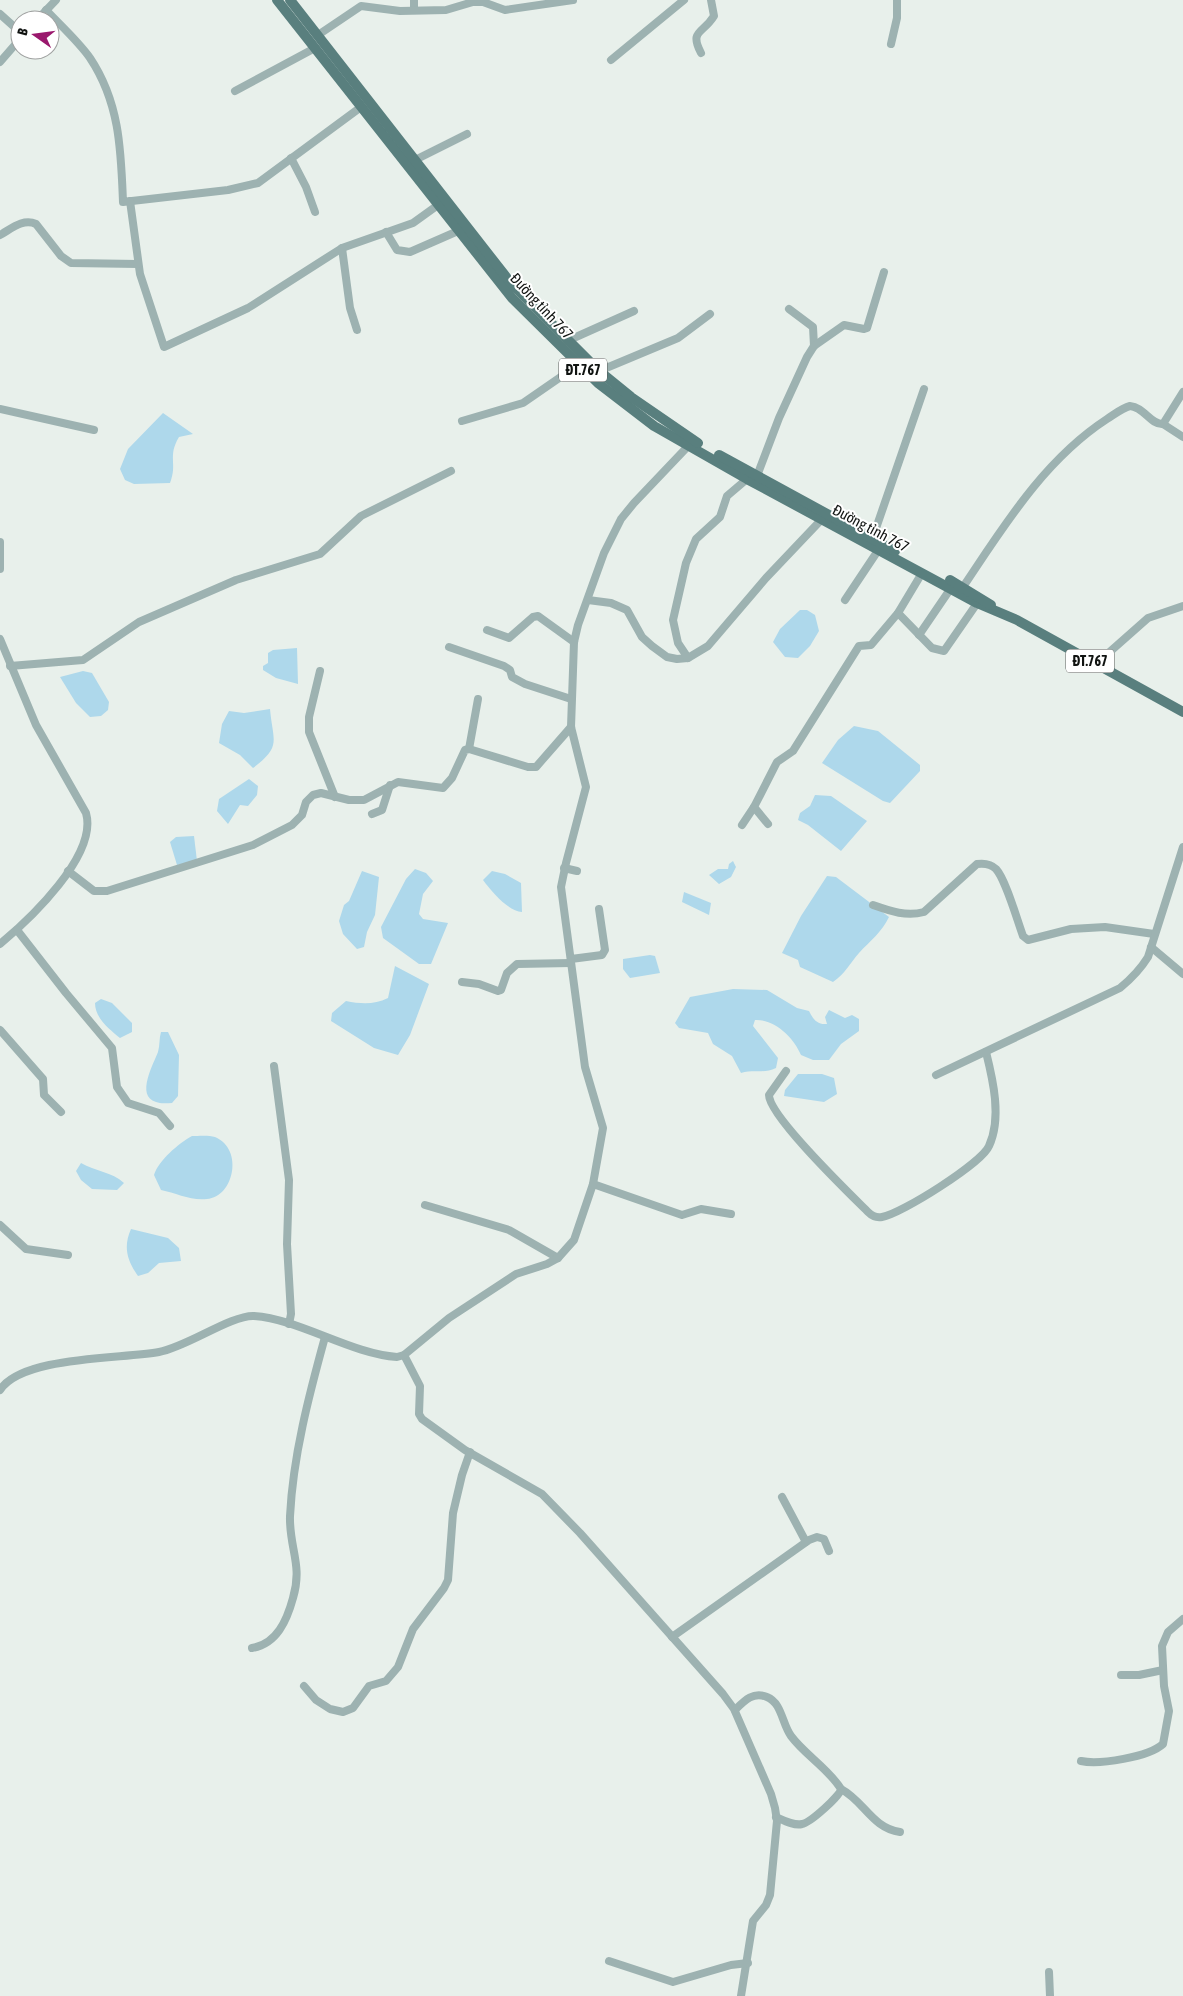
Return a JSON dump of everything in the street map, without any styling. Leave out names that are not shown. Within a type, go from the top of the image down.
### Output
[{"type":"main road","name":"Đường tỉnh 767","points":[[277,0],[318,34],[356,87],[510,282],[600,372],[691,443]]},
{"type":"main road","name":"Đường tỉnh 767","points":[[290,0],[315,48],[512,298],[578,365],[654,426],[691,443],[752,477],[822,520],[951,588],[998,610],[1183,712]]},
{"type":"main road","name":"Đường tỉnh 767","points":[[752,477],[873,537],[963,587],[979,600]]},
{"type":"street","points":[[46,10],[56,0]]},
{"type":"street","points":[[414,0],[414,10]]},
{"type":"street","points":[[318,34],[361,6],[414,10],[446,10],[473,2],[483,2],[505,10],[533,2],[572,0]]},
{"type":"street","points":[[611,60],[684,0]]},
{"type":"street","points":[[702,53],[695,41],[696,36],[714,16],[711,0]]},
{"type":"street","points":[[891,44],[897,18],[897,0]]},
{"type":"street","points":[[0,14],[10,23]]},
{"type":"street","points":[[60,25],[89,57],[103,82],[116,115],[120,135],[123,202],[245,188],[258,183],[361,107]]},
{"type":"street","points":[[235,92],[315,48]]},
{"type":"street","points":[[0,62],[10,50]]},
{"type":"street","points":[[415,160],[466,134]]},
{"type":"street","points":[[291,158],[306,187],[315,212]]},
{"type":"street","points":[[130,201],[138,264],[161,345],[167,347],[248,308],[342,248],[413,223],[438,205]]},
{"type":"street","points":[[0,235],[24,222],[32,222],[36,224],[61,256],[71,263],[138,264]]},
{"type":"street","points":[[386,232],[397,250],[410,252],[458,231]]},
{"type":"street","points":[[342,248],[350,308],[358,330]]},
{"type":"street","points":[[814,346],[844,325],[867,328],[884,272]]},
{"type":"street","points":[[688,658],[678,643],[674,631],[674,620],[686,563],[696,539],[720,517],[727,496],[752,477],[814,346],[813,327],[789,309]]},
{"type":"street","points":[[567,341],[634,311]]},
{"type":"street","points":[[600,372],[678,338],[710,314]]},
{"type":"street","points":[[462,421],[523,403],[578,365]]},
{"type":"street","points":[[873,537],[924,389]]},
{"type":"street","points":[[1163,424],[1183,392]]},
{"type":"street","points":[[963,587],[1014,512],[1044,475],[1094,427],[1130,406],[1138,407],[1157,423],[1163,424],[1183,437]]},
{"type":"street","points":[[0,409],[94,430]]},
{"type":"street","points":[[0,1390],[11,1377],[21,1373],[68,1362],[158,1352],[180,1347],[246,1317],[255,1316],[289,1324],[324,1337],[392,1357],[404,1355],[449,1318],[516,1274],[548,1264],[558,1258],[574,1240],[593,1184],[603,1128],[585,1067],[562,904],[564,868],[586,787],[571,727],[574,642],[604,553],[621,519],[634,502],[691,443]]},
{"type":"street","points":[[10,666],[83,660],[139,622],[236,580],[320,554],[361,516],[451,471]]},
{"type":"street","points":[[588,600],[611,603],[627,610],[642,637],[652,646],[667,657],[676,659],[688,658],[708,646],[766,578],[822,520]]},
{"type":"street","points":[[0,542],[0,569]]},
{"type":"street","points":[[845,600],[879,550]]},
{"type":"street","points":[[742,825],[754,807],[777,762],[793,751],[859,646],[871,645],[898,613],[922,573]]},
{"type":"street","points":[[919,635],[951,588]]},
{"type":"street","points":[[898,613],[932,648],[944,651],[979,600]]},
{"type":"street","points":[[1096,664],[1148,618],[1183,606]]},
{"type":"street","points":[[487,630],[510,638],[532,617],[538,616],[574,642]]},
{"type":"street","points":[[0,640],[36,725],[88,820],[89,827],[82,849],[68,871],[47,898],[17,930],[0,944]]},
{"type":"street","points":[[448,647],[504,666],[510,670],[512,677],[525,684],[571,699]]},
{"type":"street","points":[[320,671],[309,717],[309,732],[335,797]]},
{"type":"street","points":[[470,749],[478,698]]},
{"type":"street","points":[[68,871],[94,891],[107,891],[253,845],[292,825],[302,815],[306,802],[313,795],[322,793],[349,800],[364,800],[390,785],[407,781],[443,788],[452,778],[462,753],[470,749],[528,767],[536,767],[571,727]]},
{"type":"street","points":[[372,814],[382,810],[390,785]]},
{"type":"street","points":[[754,807],[768,824]]},
{"type":"street","points":[[936,1075],[1120,988],[1141,969],[1151,947],[1183,847]]},
{"type":"street","points":[[872,905],[902,914],[914,915],[924,912],[977,864],[986,863],[994,868],[1001,877],[1023,936],[1028,940],[1071,930],[1105,927],[1154,934]]},
{"type":"street","points":[[564,868],[577,871]]},
{"type":"street","points":[[462,982],[479,984],[498,991],[501,990],[507,973],[517,964],[571,961],[602,955],[605,950],[598,909]]},
{"type":"street","points":[[17,930],[112,1048],[117,1087],[128,1102],[159,1113],[170,1126]]},
{"type":"street","points":[[1151,947],[1183,974]]},
{"type":"street","points":[[0,1030],[43,1079],[44,1095],[61,1112]]},
{"type":"street","points":[[786,1071],[769,1095],[771,1104],[801,1142],[868,1212],[875,1217],[882,1217],[904,1210],[973,1163],[989,1148],[992,1139],[996,1088],[986,1052]]},
{"type":"street","points":[[274,1066],[288,1180],[287,1244],[291,1314],[289,1324]]},
{"type":"street","points":[[593,1184],[682,1215],[701,1209],[732,1214]]},
{"type":"street","points":[[425,1205],[509,1230],[558,1258]]},
{"type":"street","points":[[0,1226],[26,1249],[68,1255]]},
{"type":"street","points":[[252,1648],[261,1646],[277,1634],[291,1606],[297,1584],[298,1566],[290,1535],[294,1474],[324,1337]]},
{"type":"street","points":[[404,1355],[420,1386],[419,1414],[422,1419],[470,1452],[542,1494],[723,1694],[735,1710],[771,1794],[776,1817],[770,1894],[766,1905],[753,1921],[748,1963],[741,1996]]},
{"type":"street","points":[[304,1686],[325,1707],[342,1712],[353,1708],[369,1686],[386,1681],[398,1666],[410,1635],[448,1580],[453,1513],[462,1475],[470,1452]]},
{"type":"street","points":[[782,1497],[806,1542]]},
{"type":"street","points":[[672,1637],[806,1542],[816,1537],[822,1538],[826,1541],[829,1551]]},
{"type":"street","points":[[1081,1760],[1092,1763],[1106,1761],[1149,1752],[1162,1744],[1169,1712],[1161,1656],[1164,1638],[1183,1619]]},
{"type":"street","points":[[1121,1676],[1139,1675],[1163,1670]]},
{"type":"street","points":[[735,1710],[751,1696],[758,1695],[772,1700],[777,1705],[790,1735],[841,1789],[877,1823],[900,1832]]},
{"type":"street","points":[[776,1817],[794,1824],[804,1824],[838,1796],[841,1789]]},
{"type":"street","points":[[609,1961],[673,1982],[730,1965],[748,1963]]},
{"type":"street","points":[[1049,1972],[1050,1996]]},
{"type":"water","points":[[163,413],[193,434],[179,437],[175,444],[170,483],[134,484],[125,480],[120,469],[128,449]]},
{"type":"water","points":[[800,610],[807,610],[815,615],[819,631],[810,646],[798,658],[785,657],[773,642],[780,629]]},
{"type":"water","points":[[297,648],[298,684],[276,678],[263,670],[263,666],[268,663],[268,653],[273,650]]},
{"type":"water","points":[[83,671],[92,673],[109,702],[108,710],[101,716],[90,717],[76,703],[60,677]]},
{"type":"water","points":[[270,709],[274,743],[268,754],[253,768],[240,755],[219,743],[222,724],[229,711],[244,713]]},
{"type":"water","points":[[854,726],[878,731],[920,765],[920,771],[890,803],[883,801],[822,763],[838,740]]},
{"type":"water","points":[[249,779],[258,786],[257,795],[248,806],[240,805],[228,824],[217,811],[219,799]]},
{"type":"water","points":[[815,795],[831,796],[867,821],[841,851],[808,825],[798,820],[800,813],[810,806]]},
{"type":"water","points":[[194,836],[197,861],[177,865],[170,842],[176,837]]},
{"type":"water","points":[[733,861],[736,867],[731,877],[719,884],[709,875],[718,869],[728,869],[729,864]]},
{"type":"water","points":[[415,869],[426,873],[433,881],[423,894],[419,914],[423,919],[448,923],[431,964],[419,964],[383,938],[381,927],[406,879]]},
{"type":"water","points":[[362,871],[379,877],[375,915],[367,932],[364,947],[357,949],[343,934],[339,921],[344,905],[349,901]]},
{"type":"water","points":[[492,871],[505,874],[521,883],[522,912],[506,905],[483,880]]},
{"type":"water","points":[[827,876],[836,877],[889,917],[879,932],[841,976],[833,982],[800,967],[798,960],[782,953],[801,916]]},
{"type":"water","points":[[684,892],[711,903],[709,915],[682,902]]},
{"type":"water","points":[[655,956],[660,973],[630,978],[623,969],[623,959]]},
{"type":"water","points":[[395,966],[429,984],[410,1035],[398,1055],[374,1048],[331,1021],[332,1013],[346,1001],[367,1003],[378,1002],[388,998]]},
{"type":"water","points":[[733,989],[767,990],[797,1008],[809,1011],[814,1019],[821,1024],[827,1024],[825,1017],[829,1010],[845,1018],[852,1015],[859,1019],[859,1031],[841,1044],[829,1060],[813,1060],[801,1055],[789,1036],[776,1026],[755,1020],[753,1026],[778,1058],[776,1068],[767,1071],[741,1073],[732,1056],[713,1044],[708,1033],[679,1028],[675,1023],[690,997]]},
{"type":"water","points":[[101,999],[112,1003],[132,1023],[132,1032],[120,1038],[107,1027],[97,1014],[95,1003]]},
{"type":"water","points":[[161,1032],[168,1032],[179,1055],[178,1096],[172,1103],[156,1102],[150,1099],[147,1093],[146,1086],[158,1052]]},
{"type":"water","points":[[798,1074],[822,1074],[834,1078],[837,1094],[824,1102],[784,1096],[785,1090]]},
{"type":"water","points":[[192,1136],[215,1137],[224,1143],[230,1151],[232,1172],[229,1182],[224,1190],[216,1196],[207,1199],[195,1199],[161,1190],[154,1175],[156,1169],[170,1153]]},
{"type":"water","points":[[81,1163],[114,1176],[124,1183],[117,1190],[92,1189],[81,1180],[76,1171]]},
{"type":"water","points":[[131,1229],[168,1238],[179,1248],[181,1261],[159,1263],[148,1273],[138,1276],[127,1253],[127,1242]]}]
